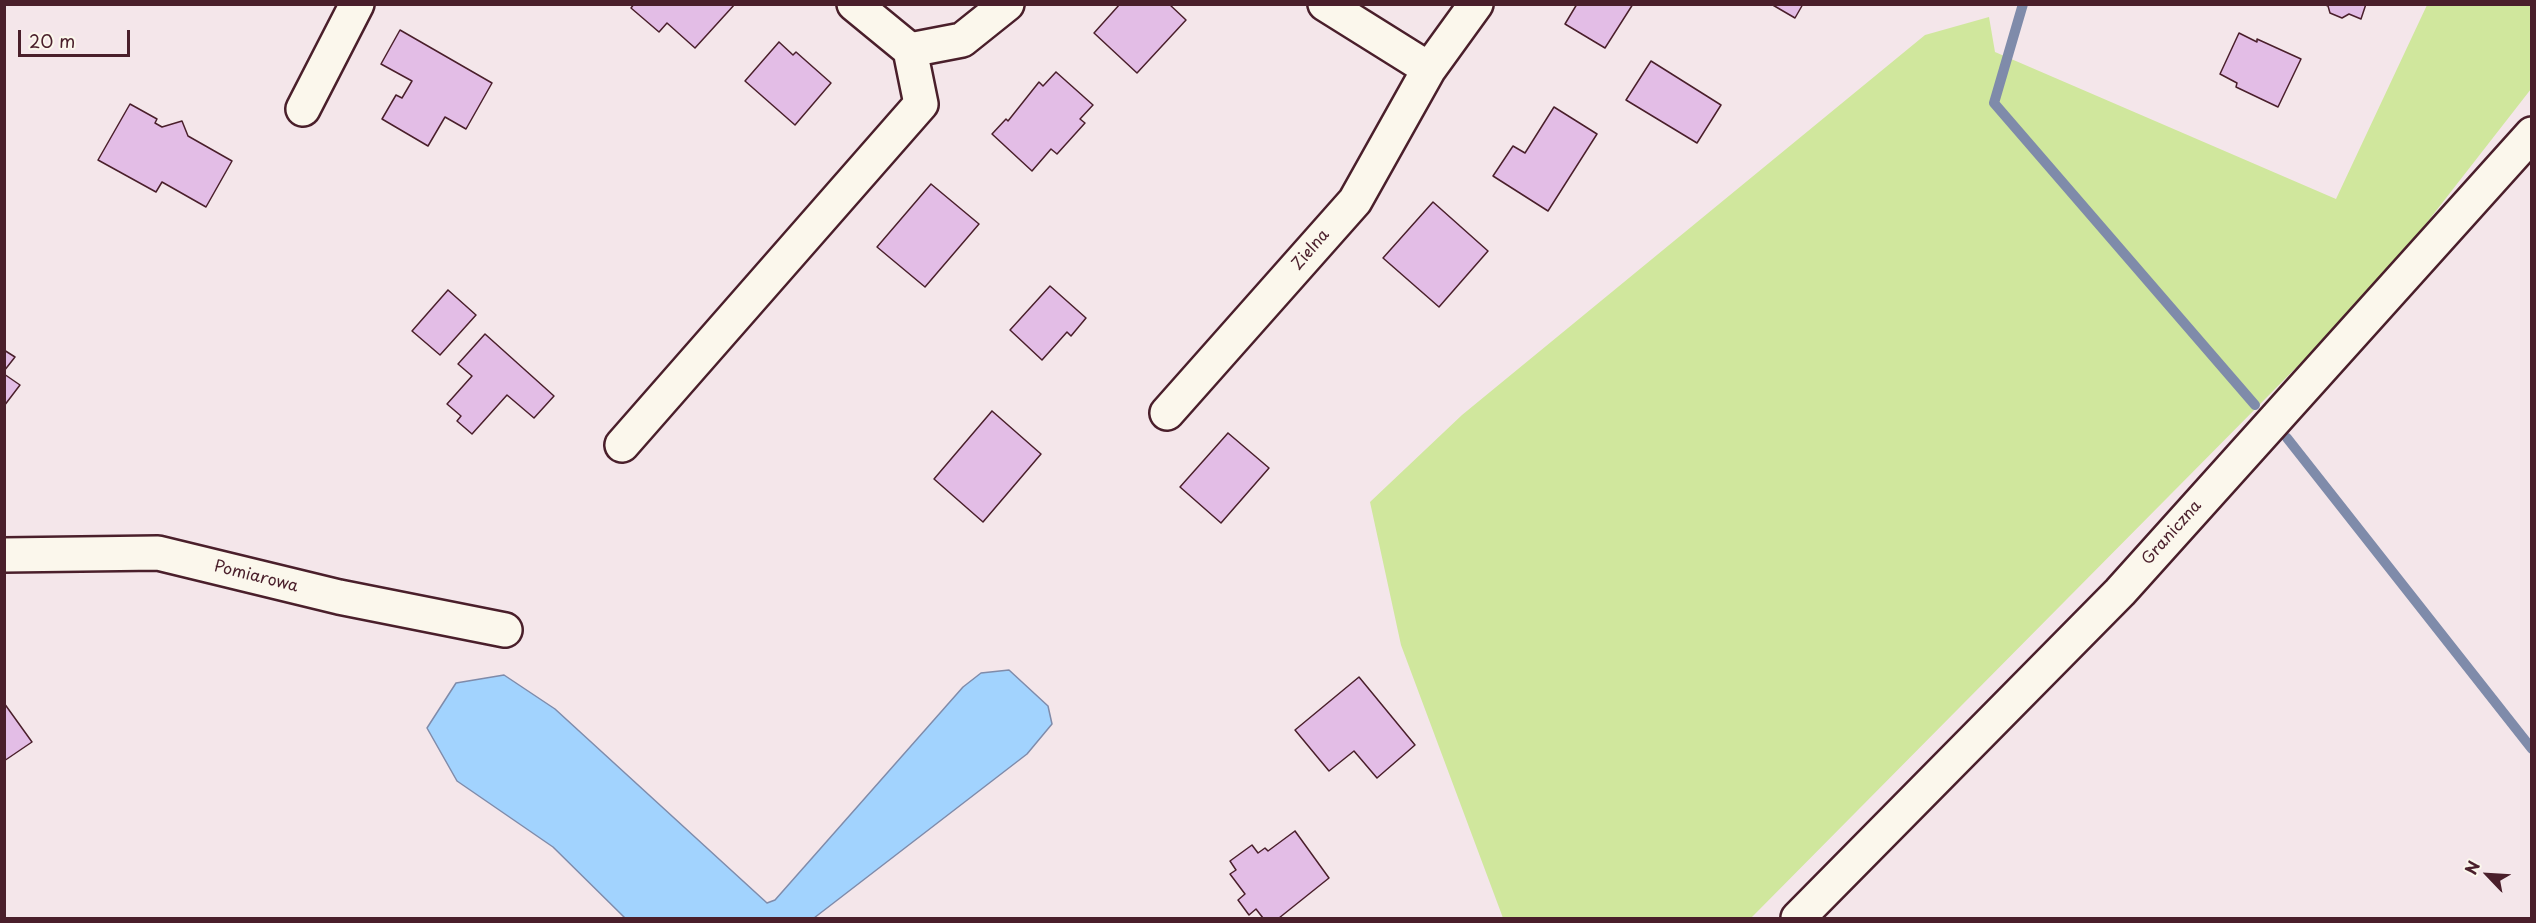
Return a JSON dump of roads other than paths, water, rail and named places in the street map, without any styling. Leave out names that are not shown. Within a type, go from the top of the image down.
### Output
[{"type":"street","points":[[303,110],[357,4]]},
{"type":"street","points":[[622,445],[921,104],[910,50],[854,4]]},
{"type":"street","points":[[910,50],[962,40],[1007,4]]},
{"type":"street","points":[[1325,4],[1429,69]]},
{"type":"street","name":"Zielna","points":[[1167,413],[1355,201],[1429,69],[1476,4]]},
{"type":"street","name":"Graniczna","points":[[1798,918],[2120,592],[2532,134]]},
{"type":"street","name":"Pomiarowa","points":[[4,555],[158,553],[339,597],[505,630]]},
{"type":"water","points":[[1009,670],[1048,706],[1052,724],[1027,754],[814,918],[625,918],[553,847],[457,781],[427,728],[456,683],[504,675],[555,709],[767,903],[775,900],[963,687],[981,673]]},
{"type":"waterway","points":[[2023,4],[1994,103],[2255,405]]},
{"type":"waterway","points":[[2287,438],[2532,749]]}]
